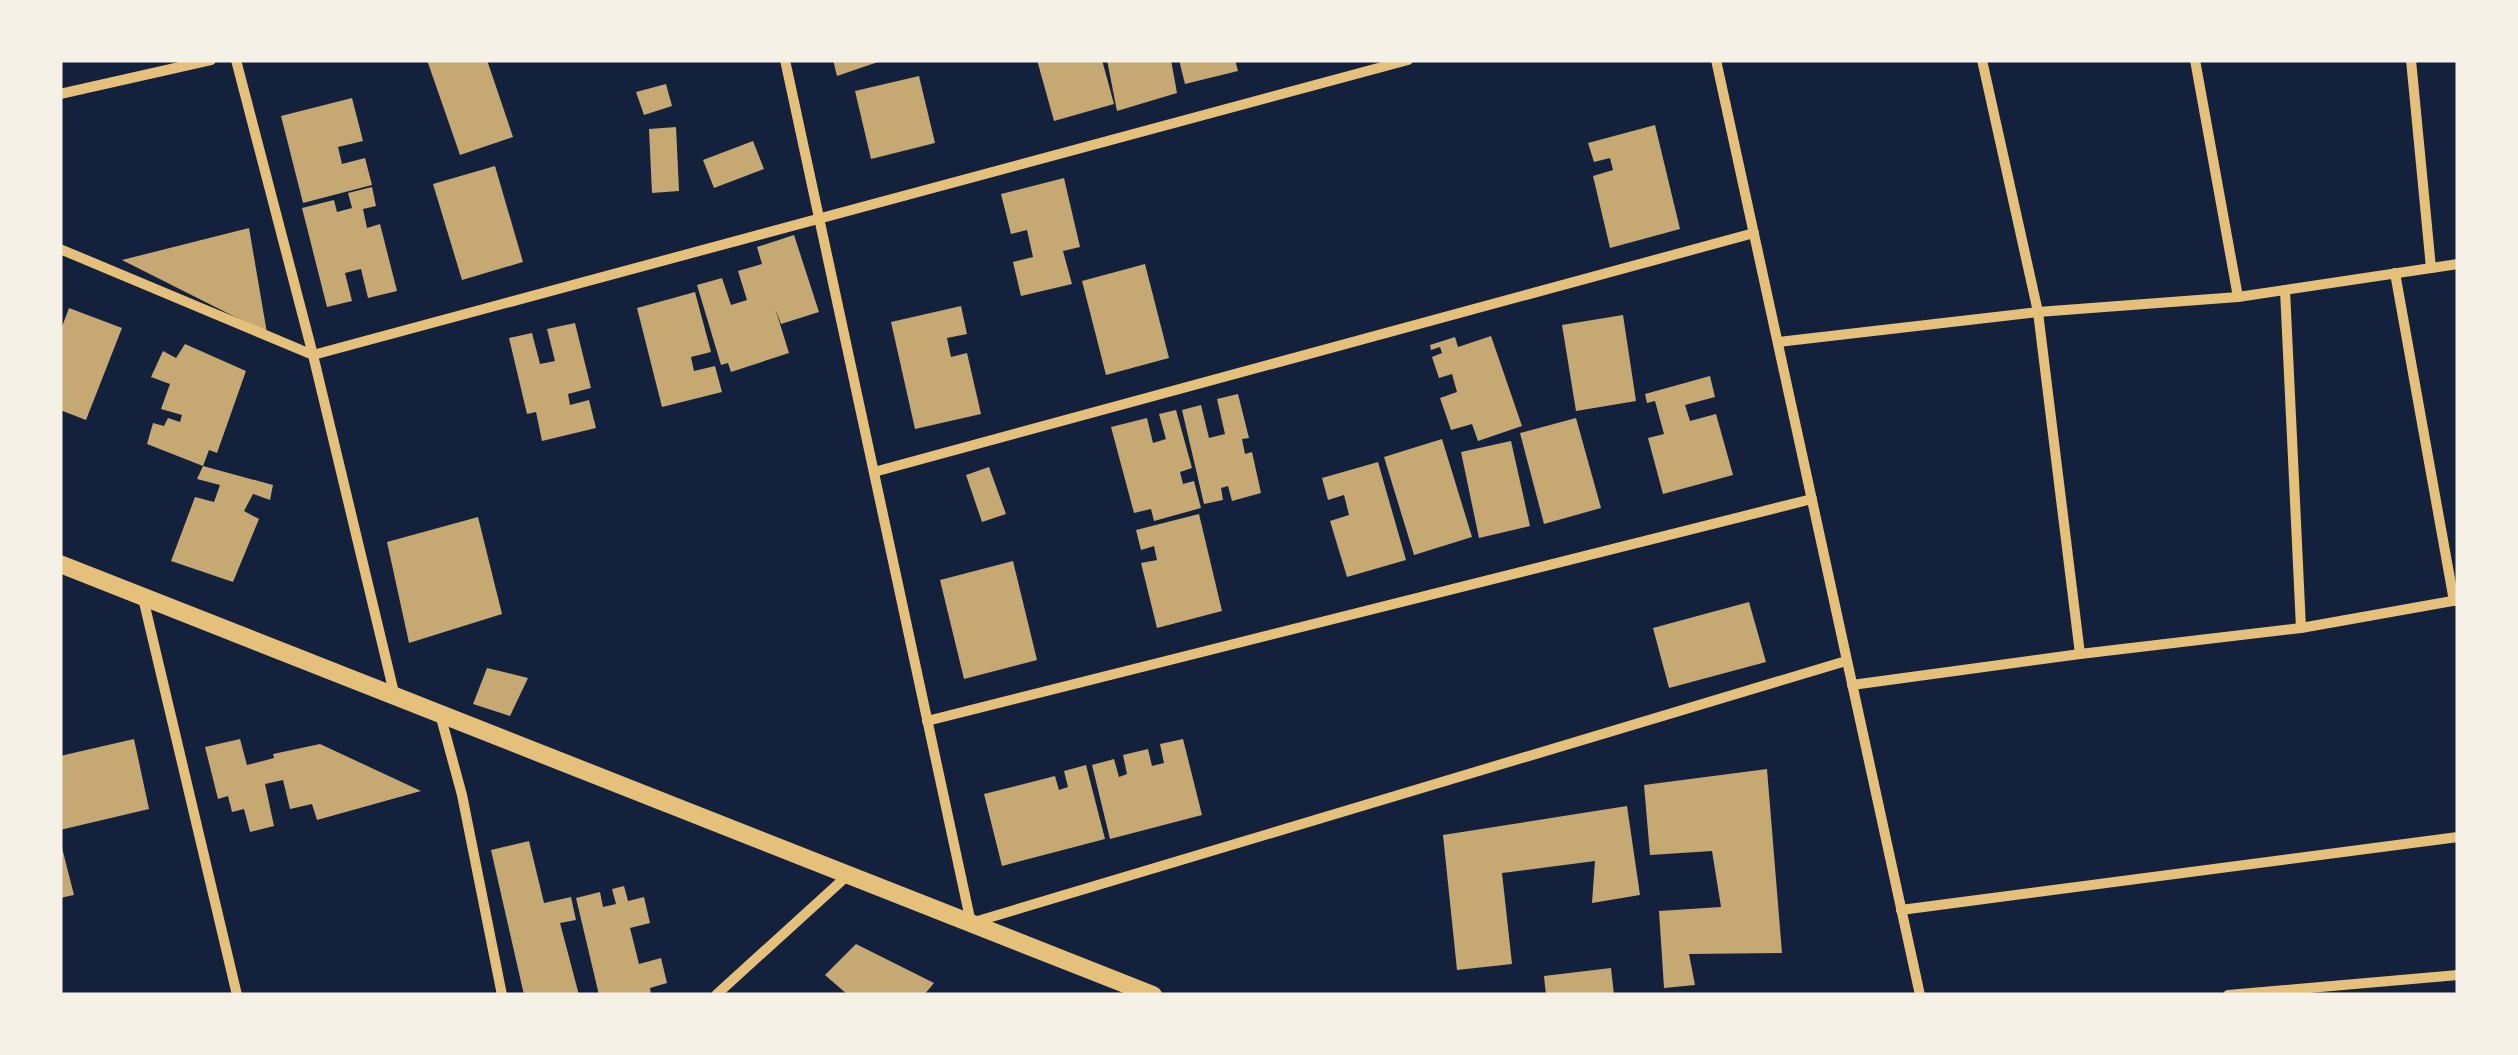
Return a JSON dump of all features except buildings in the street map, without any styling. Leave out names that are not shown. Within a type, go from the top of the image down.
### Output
[{"type":"street","points":[[60,94],[211,60]]},
{"type":"street","points":[[236,60],[396,697]]},
{"type":"street","points":[[786,60],[971,923]]},
{"type":"street","points":[[60,249],[313,356],[1408,60]]},
{"type":"street","points":[[1716,60],[1920,995]]},
{"type":"street","points":[[1982,60],[2038,312],[2080,654]]},
{"type":"street","points":[[2195,60],[2238,296]]},
{"type":"street","points":[[2411,60],[2431,268]]},
{"type":"street","points":[[874,472],[1754,234]]},
{"type":"street","points":[[1778,342],[2038,312],[2238,296],[2458,264]]},
{"type":"street","points":[[1852,685],[2301,628],[2456,601],[2395,273]]},
{"type":"street","points":[[2285,290],[2301,628]]},
{"type":"street","points":[[927,721],[1812,499]]},
{"type":"street","points":[[60,564],[1154,995]]},
{"type":"street","points":[[143,597],[237,995]]},
{"type":"street","points":[[971,923],[1846,661]]},
{"type":"street","points":[[440,714],[462,796],[502,995]]},
{"type":"street","points":[[1901,910],[2458,837]]},
{"type":"street","points":[[716,995],[848,875]]},
{"type":"street","points":[[2228,995],[2458,975]]}]
